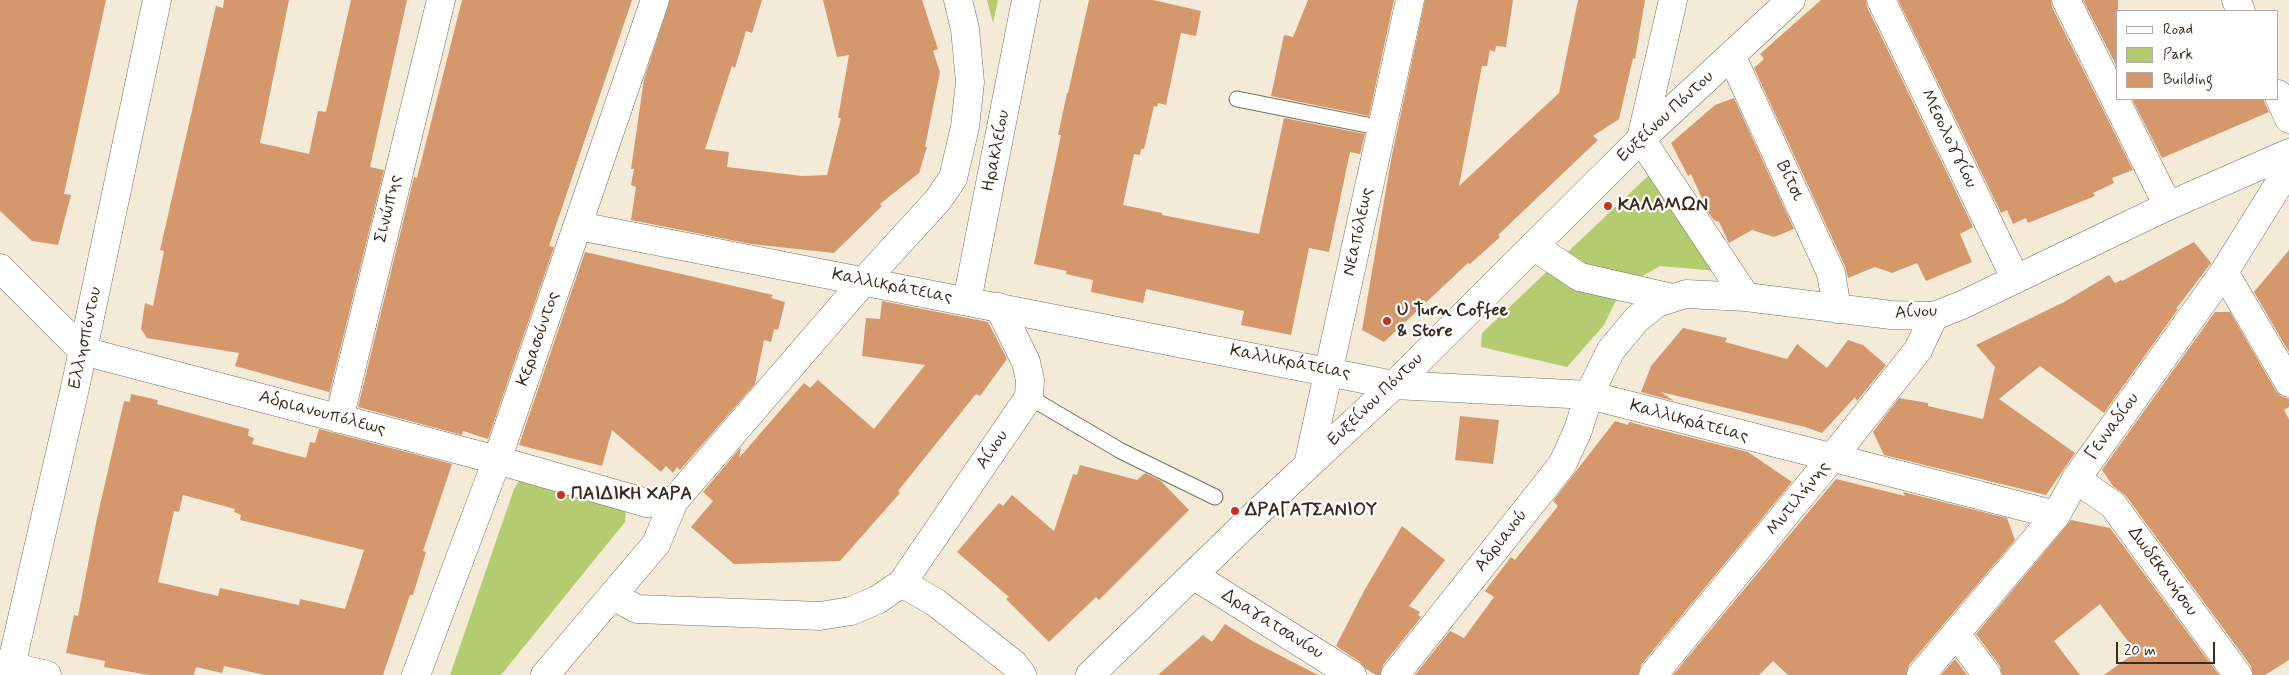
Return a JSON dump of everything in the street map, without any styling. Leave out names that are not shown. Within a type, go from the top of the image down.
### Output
[{"type":"street","name":"Ελλησπόντου","points":[[6,669],[83,351],[157,0]]},
{"type":"street","name":"Σινώπης","points":[[339,419],[441,0]]},
{"type":"street","name":"Κερασούντος","points":[[416,675],[497,460],[579,226],[655,0]]},
{"type":"street","points":[[554,672],[656,544],[674,501],[864,281],[938,200],[953,178],[965,126],[970,82],[965,29],[958,0]]},
{"type":"street","name":"Ηρακλείου","points":[[967,301],[1026,0]]},
{"type":"street","name":"Νεαπόλεως","points":[[1308,465],[1410,0]]},
{"type":"street","points":[[1673,0],[1641,138],[1746,296]]},
{"type":"street","name":"Ευξείνου Πόντου","points":[[1090,675],[1394,384],[1641,138],[1732,57],[1791,0]]},
{"type":"street","name":"Μεσολογγίου","points":[[1881,0],[2014,278]]},
{"type":"street","points":[[2066,0],[2168,206]]},
{"type":"street","name":"Βίτσι","points":[[1732,57],[1831,273],[1838,309]]},
{"type":"street","points":[[2279,96],[2289,119]]},
{"type":"street","name":"Αίνου","points":[[1589,396],[1611,350],[1637,319],[1657,302],[1686,294],[1746,296],[1891,315],[1934,316],[1962,305],[2014,278],[2168,206],[2289,154]]},
{"type":"street","name":"Γενναδίου","points":[[1921,675],[1957,635],[2056,515],[2076,478],[2224,272],[2289,168]]},
{"type":"street","name":"Καλλικράτειας","points":[[579,226],[1394,384],[1589,396],[2056,515]]},
{"type":"street","points":[[1533,246],[1580,277],[1672,298]]},
{"type":"street","points":[[0,268],[83,351]]},
{"type":"street","points":[[2224,272],[2289,383]]},
{"type":"street","points":[[1000,307],[1026,362],[1030,380],[1029,396]]},
{"type":"street","name":"Μυτιλήνης","points":[[1653,675],[1918,350],[1934,316]]},
{"type":"street","name":"Αδριανουπόλεως","points":[[83,351],[497,460],[647,503],[674,501]]},
{"type":"street","name":"Αίνου","points":[[902,584],[1029,396]]},
{"type":"street","name":"Αδριανού","points":[[1395,675],[1562,465],[1578,430],[1589,396]]},
{"type":"street","name":"Δωδεκανήσου","points":[[2076,478],[2113,505],[2238,675]]},
{"type":"street","name":"Δραγατσανίου","points":[[1193,575],[1352,675]]},
{"type":"street","points":[[613,596],[637,609],[820,616],[859,607],[876,600],[902,584],[934,602],[1014,664],[1022,675]]},
{"type":"street","points":[[1957,635],[1987,675]]},
{"type":"street","points":[[6,669],[48,675]]},
{"type":"lane","points":[[1237,99],[1382,128]]},
{"type":"lane","points":[[1029,396],[1121,451],[1216,496]]},
{"type":"green space","points":[[987,0],[998,0],[993,23]]},
{"type":"green space","points":[[1666,159],[1718,271],[1660,266],[1622,288],[1604,325],[1567,367],[1481,347],[1482,333]]},
{"type":"green space","points":[[527,480],[626,510],[625,522],[501,675],[450,675],[514,489],[519,481]]},
{"type":"building","points":[[0,0],[106,0],[64,194],[71,195],[58,245],[32,241],[0,211]]},
{"type":"building","points":[[224,0],[289,0],[260,143],[309,154],[318,111],[326,112],[351,0],[407,0],[370,167],[384,170],[328,399],[329,392],[235,366],[239,353],[147,338],[141,329],[145,303],[153,306],[164,251],[160,250],[216,6],[223,8]]},
{"type":"building","points":[[462,0],[632,0],[549,246],[554,247],[488,439],[463,431],[462,435],[358,407],[414,177],[417,178]]},
{"type":"building","points":[[670,0],[762,0],[752,33],[746,31],[735,68],[732,66],[705,149],[729,152],[727,167],[802,176],[827,175],[841,118],[838,118],[849,55],[837,57],[823,0],[922,0],[938,49],[933,51],[940,72],[925,147],[927,147],[919,173],[880,204],[882,206],[834,253],[751,244],[631,220],[636,187],[631,185],[634,169],[631,169],[644,79]]},
{"type":"building","points":[[1089,0],[1153,0],[1201,11],[1196,36],[1181,33],[1166,105],[1158,103],[1157,107],[1154,106],[1144,149],[1141,149],[1140,155],[1134,154],[1123,205],[1162,213],[1162,215],[1259,234],[1284,118],[1365,134],[1360,154],[1350,152],[1329,252],[1309,248],[1291,335],[1241,325],[1244,311],[1146,289],[1143,303],[1091,292],[1093,280],[1066,274],[1067,271],[1034,264],[1061,135],[1058,135]]},
{"type":"building","points":[[1308,0],[1394,0],[1369,116],[1271,96],[1284,35],[1293,37]]},
{"type":"building","points":[[1425,0],[1513,0],[1506,47],[1496,46],[1495,52],[1490,50],[1487,66],[1482,66],[1459,186],[1559,93],[1578,0],[1645,0],[1635,59],[1633,58],[1619,119],[1593,136],[1598,140],[1498,235],[1500,237],[1470,264],[1468,263],[1384,342],[1362,330],[1391,160]]},
{"type":"building","points":[[1821,0],[1866,0],[1867,7],[1973,227],[1960,234],[1972,262],[1926,281],[1917,263],[1892,273],[1875,267],[1848,278],[1845,266],[1754,68],[1764,59],[1760,54]]},
{"type":"building","points":[[1898,0],[2051,0],[2052,7],[2133,170],[2112,178],[2114,183],[2093,193],[2095,196],[2028,223],[2026,218],[2013,224],[2007,210],[2001,213]]},
{"type":"building","points":[[2083,0],[2118,0],[2118,10],[2116,10],[2116,65]]},
{"type":"building","points":[[1734,98],[1794,229],[1774,237],[1752,230],[1729,243],[1719,222],[1714,220],[1708,212],[1691,174],[1688,176],[1671,143],[1715,105]]},
{"type":"building","points":[[2133,100],[2263,100],[2269,112],[2162,158]]},
{"type":"building","points":[[2194,242],[2211,263],[2176,309],[2178,309],[2104,413],[2040,366],[1999,399],[2075,453],[2046,495],[1884,455],[1873,432],[1899,398],[1928,403],[1928,406],[1983,419],[1995,367],[1976,345],[2064,302],[2109,275],[2115,283],[2122,281]]},
{"type":"building","points":[[2289,250],[2289,352],[2254,292]]},
{"type":"building","points":[[585,252],[773,295],[771,298],[785,302],[778,330],[774,329],[771,342],[764,340],[755,384],[680,470],[677,467],[673,473],[666,466],[661,472],[612,430],[602,466],[519,445]]},
{"type":"building","points":[[882,301],[988,322],[1007,359],[980,396],[976,394],[898,491],[900,493],[840,561],[734,564],[691,527],[713,501],[703,492],[741,447],[739,458],[804,383],[810,388],[818,380],[874,429],[925,365],[862,356],[866,318],[880,319]]},
{"type":"building","points":[[2215,312],[2230,312],[2276,391],[2281,396],[2289,399],[2289,407],[2284,410],[2289,419],[2289,660],[2265,675],[2253,675],[2251,666],[2126,496],[2113,486],[2102,470]]},
{"type":"building","points":[[1683,328],[1727,338],[1725,342],[1787,359],[1797,344],[1827,368],[1848,340],[1863,345],[1886,365],[1857,401],[1855,397],[1822,433],[1805,427],[1661,392],[1674,401],[1641,392],[1651,366]]},
{"type":"building","points":[[131,394],[158,400],[157,404],[249,429],[248,436],[254,438],[252,444],[306,458],[310,442],[315,443],[319,429],[452,464],[423,551],[426,552],[413,595],[410,595],[383,675],[265,675],[224,666],[222,673],[196,667],[194,675],[148,675],[104,667],[105,661],[66,653],[74,615],[78,616],[97,518],[124,401],[130,402]],"holes":[[[183,495],[235,509],[234,512],[241,515],[240,520],[364,550],[345,609],[300,599],[299,605],[220,588],[218,596],[158,582],[174,511],[179,512]]]},
{"type":"building","points":[[1460,416],[1499,420],[1493,464],[1455,460]]},
{"type":"building","points":[[1615,421],[1628,425],[1629,422],[1748,452],[1792,482],[1641,665],[1638,675],[1415,675],[1450,631],[1464,638],[1494,597],[1485,591],[1511,557],[1515,560],[1558,506],[1553,501]]},
{"type":"building","points":[[1080,465],[1137,480],[1145,473],[1161,481],[1189,510],[1099,600],[1096,597],[1049,642],[1006,599],[1009,597],[957,552],[999,503],[1003,506],[1012,495],[1054,531],[1073,474],[1077,475]]},
{"type":"building","points":[[1836,479],[1905,496],[1903,492],[2007,518],[2015,540],[1909,665],[1906,675],[1788,675],[1773,661],[1759,675],[1673,675]]},
{"type":"building","points":[[2071,520],[2110,528],[2219,675],[2104,675],[2136,652],[2100,604],[2054,641],[2080,675],[2002,675],[2000,666],[1976,634]]},
{"type":"building","points":[[1402,526],[1445,560],[1409,606],[1420,612],[1418,615],[1421,617],[1383,665],[1380,675],[1376,675],[1336,646],[1364,591]]},
{"type":"building","points":[[1225,624],[1254,642],[1318,675],[1158,675],[1203,635],[1212,642]]},
{"type":"building","points":[[1955,659],[1967,675],[1941,675]]},
{"type":"place","name":"ΚΑΛΑΜΩΝ","points":[[1608,206]]},
{"type":"place","name":"U Turn Coffee & Store","points":[[1387,321]]},
{"type":"place","name":"ΠΑΙΔΙΚΗ ΧΑΡΑ","points":[[561,495]]},
{"type":"place","name":"ΔΡΑΓΑΤΣΑΝΙΟΥ","points":[[1235,511]]}]
